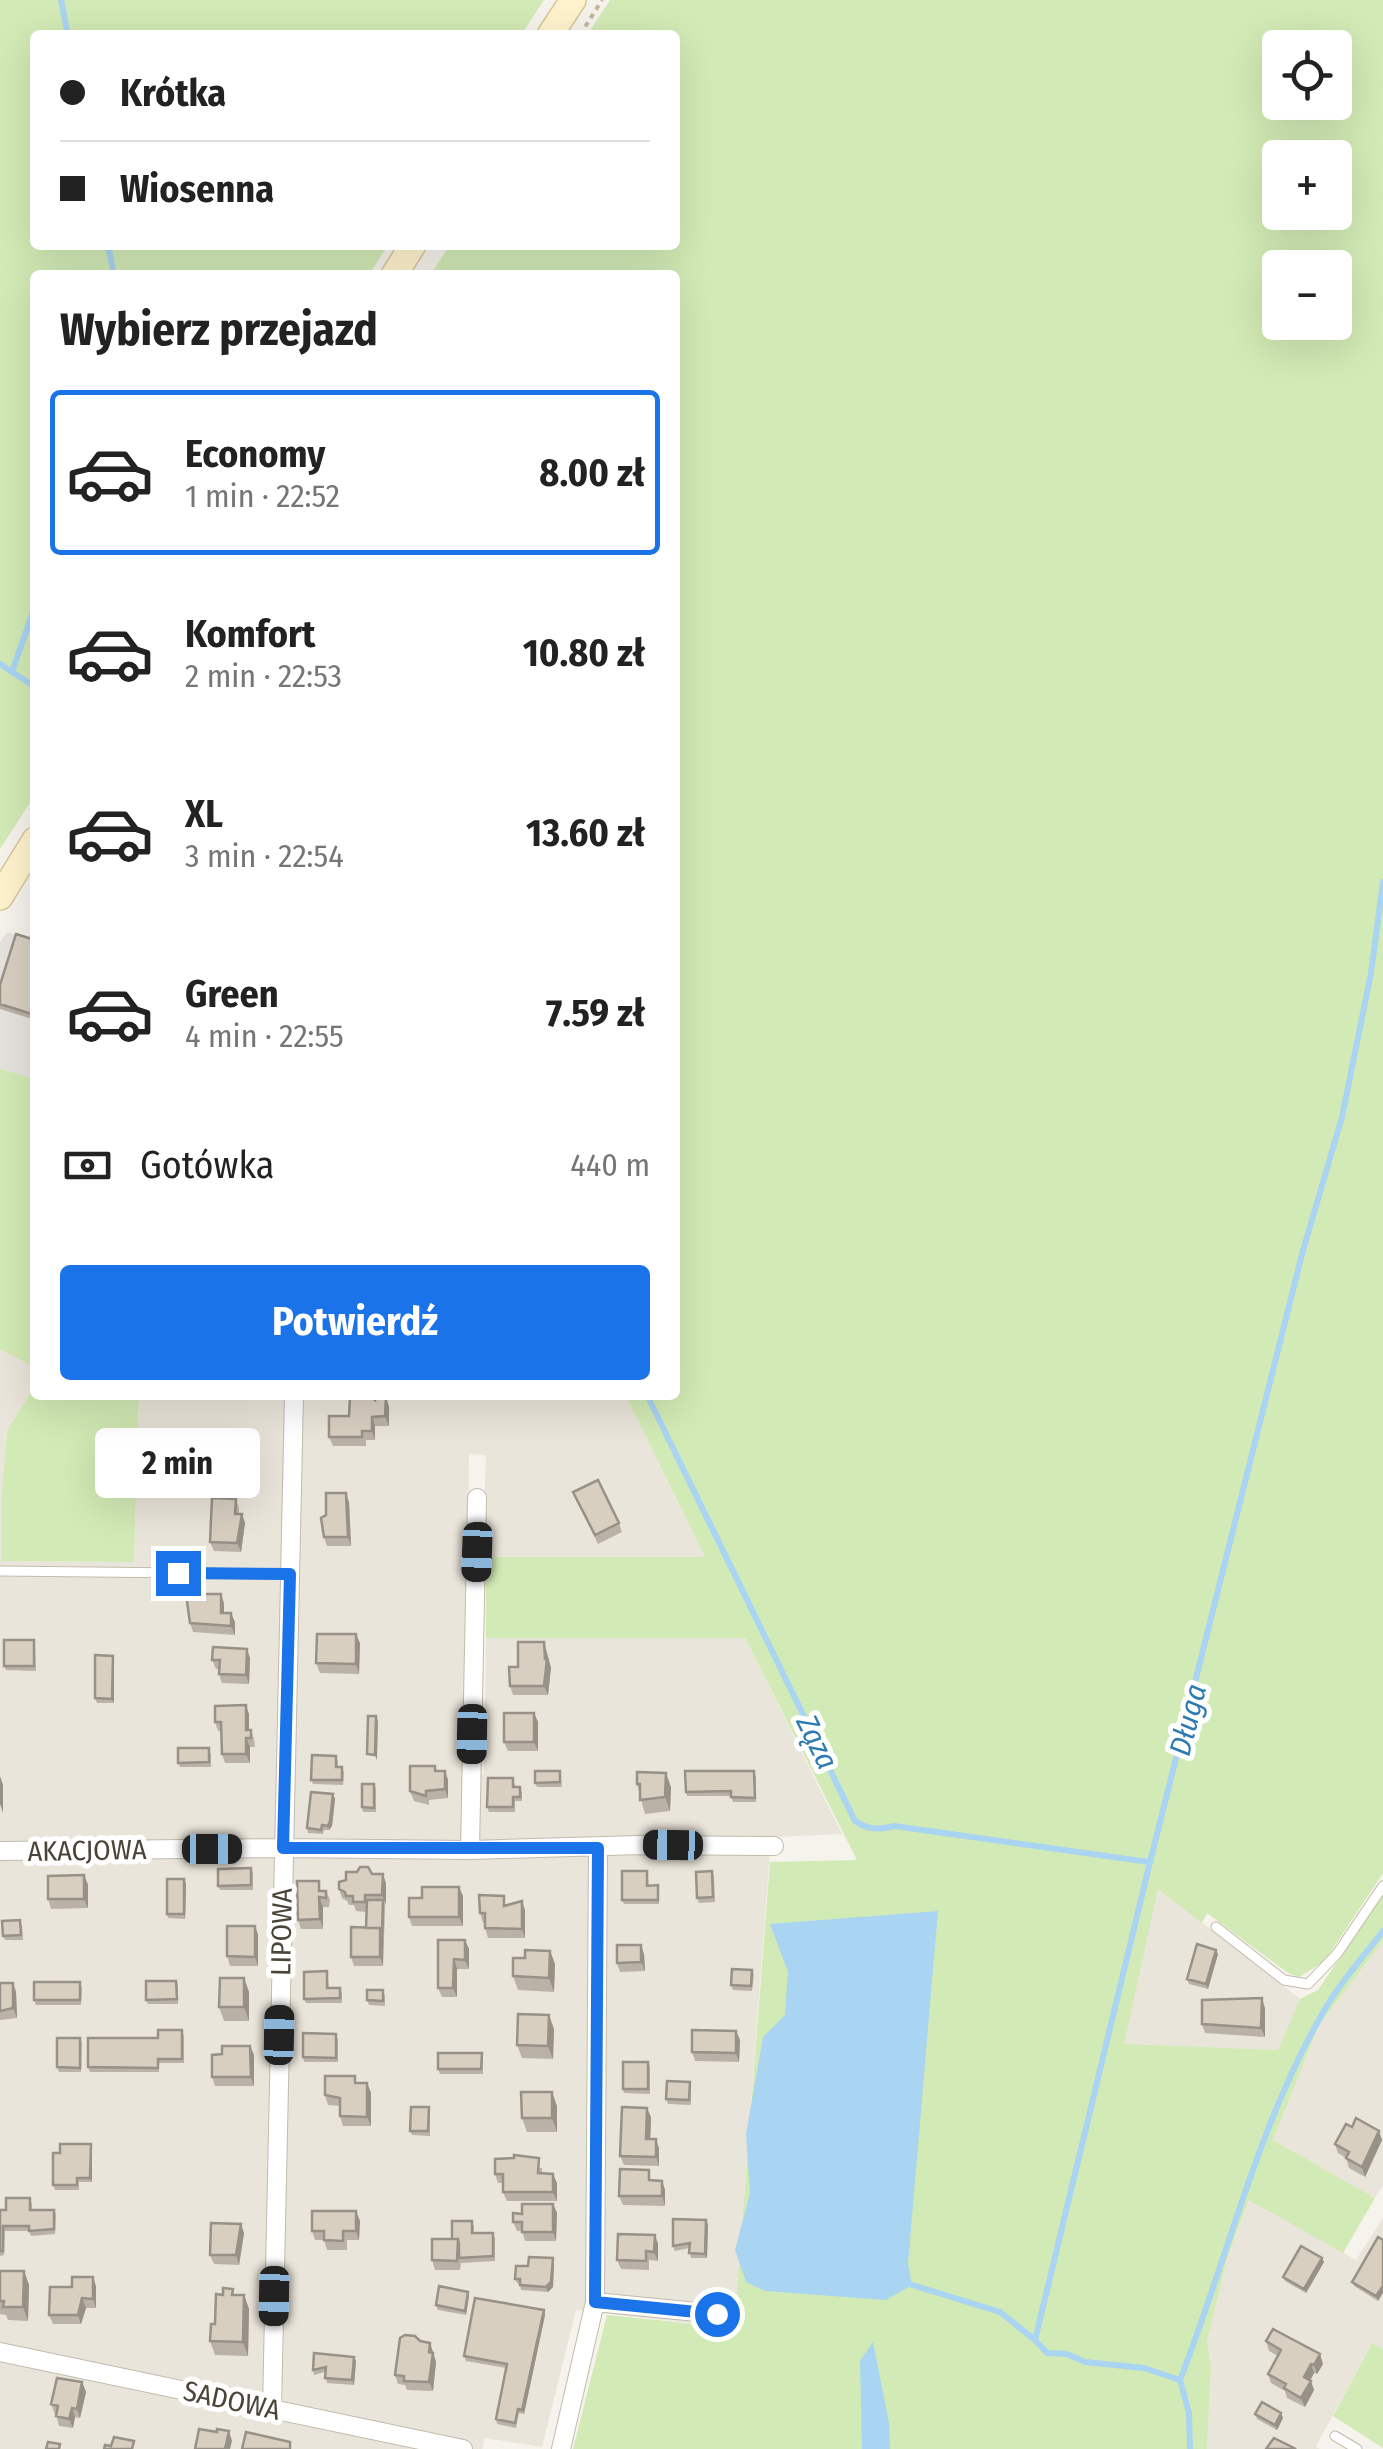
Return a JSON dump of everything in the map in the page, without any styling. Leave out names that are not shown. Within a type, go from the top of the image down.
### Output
[{"type":"street","points":[[553,30],[573,0]]},
{"type":"street","points":[[0,897],[30,848]]},
{"type":"street","name":"LIPOWA","points":[[272,2408],[294,1400]]},
{"type":"street","points":[[470,1850],[477,1498]]},
{"type":"street","name":"AKACJOWA","points":[[0,1851],[774,1846]]},
{"type":"street","points":[[562,2449],[595,2302],[598,1848]]},
{"type":"street","points":[[595,2302],[717,2314]]},
{"type":"street","name":"SADOWA","points":[[0,2352],[463,2449]]},
{"type":"lane","points":[[0,1571],[290,1574]]},
{"type":"lane","points":[[1216,1927],[1284,1980],[1308,1984],[1337,1954],[1383,1886]]},
{"type":"lane","points":[[1335,2436],[1357,2449]]},
{"type":"path","points":[[583,30],[602,0]]},
{"type":"shaded area","points":[[7,932],[30,939],[30,1078],[0,1069],[0,942]]},
{"type":"shaded area","points":[[0,1349],[30,1365],[30,1393],[7,1431],[1,1503],[3,1561],[134,1562],[139,1400],[628,1400],[705,1557],[486,1557],[486,1455],[469,1454],[466,1835],[477,1774],[484,1774],[486,1638],[745,1638],[842,1834],[771,1837],[734,2328],[576,2310],[542,2447],[485,2438],[482,2449],[0,2449]]},
{"type":"shaded area","points":[[1158,1888],[1300,1999],[1278,2050],[1123,2045]]},
{"type":"shaded area","points":[[1383,1941],[1383,2185],[1375,2198],[1273,2140],[1319,2025]]},
{"type":"shaded area","points":[[1250,2199],[1356,2260],[1383,2218],[1383,2349],[1372,2343],[1316,2446],[1320,2449],[1207,2449],[1211,2366],[1207,2342],[1227,2259]]},
{"type":"green space","points":[[0,0],[544,0],[524,30],[30,30],[30,250],[385,250],[372,270],[30,270],[30,803],[0,849]]},
{"type":"green space","points":[[610,0],[1383,0],[1383,1873],[1324,1962],[1299,1977],[1207,1913],[1202,1923],[1158,1889],[1124,2044],[1278,2050],[1300,1999],[1318,1990],[1383,1895],[1383,1941],[1319,2025],[1273,2140],[1375,2198],[1343,2253],[1249,2200],[1227,2259],[1207,2342],[1211,2366],[1207,2449],[573,2449],[607,2315],[734,2328],[770,1862],[857,1860],[745,1638],[486,1638],[486,1557],[705,1557],[628,1400],[680,1400],[680,270],[433,270],[447,250],[680,250],[680,30],[590,30]]},
{"type":"green space","points":[[0,1069],[30,1078],[30,1365],[0,1349]]},
{"type":"green space","points":[[30,1393],[30,1400],[139,1400],[134,1562],[2,1561],[1,1503],[7,1431]]},
{"type":"green space","points":[[1372,2343],[1383,2349],[1383,2448],[1333,2416]]},
{"type":"water","points":[[938,1911],[908,2263],[912,2285],[886,2300],[765,2291],[746,2282],[735,2250],[750,2193],[746,2134],[763,2037],[785,2015],[788,1972],[770,1924]]},
{"type":"water","points":[[873,2342],[889,2423],[890,2449],[862,2449],[860,2361]]},
{"type":"building","points":[[16,934],[30,938],[30,1013],[0,1004],[0,985]]},
{"type":"building","points":[[350,1400],[386,1400],[385,1416],[372,1417],[372,1431],[362,1431],[362,1437],[329,1437],[329,1416],[349,1416]]},
{"type":"building","points":[[598,1480],[619,1523],[595,1535],[573,1492]]},
{"type":"building","points":[[326,1493],[346,1493],[348,1537],[324,1537],[321,1518],[326,1515]]},
{"type":"building","points":[[212,1498],[236,1499],[235,1514],[242,1514],[237,1543],[210,1542]]},
{"type":"building","points":[[186,1594],[221,1594],[221,1613],[231,1613],[231,1626],[190,1623]]},
{"type":"building","points":[[317,1634],[356,1634],[356,1664],[316,1663]]},
{"type":"building","points":[[4,1640],[34,1640],[34,1666],[4,1666]]},
{"type":"building","points":[[518,1642],[544,1642],[544,1686],[510,1686],[509,1667],[518,1667]]},
{"type":"building","points":[[213,1647],[247,1649],[246,1675],[219,1674],[220,1660],[212,1660]]},
{"type":"building","points":[[95,1655],[113,1656],[112,1699],[95,1698]]},
{"type":"building","points":[[246,1705],[246,1730],[251,1730],[251,1738],[246,1738],[246,1754],[222,1754],[221,1722],[215,1722],[215,1706]]},
{"type":"building","points":[[504,1713],[534,1713],[534,1742],[504,1742]]},
{"type":"building","points":[[368,1716],[376,1716],[375,1755],[367,1754]]},
{"type":"building","points":[[178,1748],[209,1748],[209,1762],[178,1763]]},
{"type":"building","points":[[312,1755],[336,1756],[336,1767],[342,1767],[342,1780],[311,1780]]},
{"type":"building","points":[[410,1766],[435,1766],[435,1771],[445,1771],[445,1789],[426,1791],[426,1796],[410,1791]]},
{"type":"building","points":[[535,1771],[560,1771],[560,1782],[535,1783]]},
{"type":"building","points":[[685,1771],[754,1771],[755,1798],[731,1797],[731,1791],[686,1792]]},
{"type":"building","points":[[637,1772],[666,1773],[665,1797],[640,1800]]},
{"type":"building","points":[[488,1778],[513,1778],[513,1787],[520,1787],[520,1797],[513,1797],[513,1807],[487,1807]]},
{"type":"building","points":[[362,1784],[374,1784],[374,1808],[362,1807]]},
{"type":"building","points":[[311,1792],[333,1794],[330,1821],[321,1830],[307,1828]]},
{"type":"building","points":[[360,1867],[368,1867],[372,1874],[383,1874],[382,1895],[365,1895],[365,1902],[353,1902],[353,1896],[346,1896],[339,1889],[339,1882],[346,1880],[346,1872],[357,1872]]},
{"type":"building","points":[[251,1868],[251,1885],[218,1886],[218,1869]]},
{"type":"building","points":[[622,1871],[647,1871],[647,1886],[658,1885],[658,1900],[622,1900]]},
{"type":"building","points":[[712,1871],[713,1897],[697,1898],[696,1872]]},
{"type":"building","points":[[84,1875],[84,1899],[48,1899],[48,1876]]},
{"type":"building","points":[[167,1879],[184,1879],[184,1914],[167,1914]]},
{"type":"building","points":[[297,1881],[319,1881],[319,1891],[326,1891],[326,1898],[319,1897],[320,1919],[298,1920]]},
{"type":"building","points":[[422,1887],[459,1887],[459,1917],[409,1917],[409,1898],[422,1898]]},
{"type":"building","points":[[479,1895],[504,1896],[504,1906],[522,1901],[522,1929],[485,1928]]},
{"type":"building","points":[[367,1900],[383,1900],[382,1932],[380,1928],[366,1928]]},
{"type":"building","points":[[20,1920],[21,1935],[3,1936],[2,1921]]},
{"type":"building","points":[[227,1926],[255,1926],[255,1957],[227,1956]]},
{"type":"building","points":[[351,1927],[380,1928],[380,1957],[351,1957]]},
{"type":"building","points":[[438,1940],[465,1940],[465,1960],[454,1959],[453,1988],[438,1988]]},
{"type":"building","points":[[1197,1944],[1216,1950],[1206,1984],[1187,1979]]},
{"type":"building","points":[[617,1945],[641,1945],[641,1962],[617,1963]]},
{"type":"building","points":[[525,1950],[550,1951],[549,1978],[513,1976],[513,1958],[525,1958]]},
{"type":"building","points":[[732,1969],[752,1970],[751,1986],[731,1985]]},
{"type":"building","points":[[327,1971],[327,1988],[340,1988],[340,1998],[304,1999],[304,1972]]},
{"type":"building","points":[[220,1978],[244,1978],[244,2007],[219,2007]]},
{"type":"building","points":[[146,1981],[176,1981],[177,1999],[146,2000]]},
{"type":"building","points":[[34,1982],[80,1982],[80,2000],[34,2000]]},
{"type":"building","points":[[0,1983],[13,1983],[13,2008],[0,2011]]},
{"type":"building","points":[[367,1990],[383,1990],[383,2001],[367,2000]]},
{"type":"building","points":[[1262,1998],[1261,2028],[1202,2024],[1202,2000]]},
{"type":"building","points":[[518,2014],[549,2015],[548,2046],[517,2045]]},
{"type":"building","points":[[158,2030],[182,2030],[182,2059],[158,2059],[158,2068],[88,2067],[88,2038],[158,2038]]},
{"type":"building","points":[[692,2030],[736,2031],[736,2053],[692,2052]]},
{"type":"building","points":[[303,2033],[336,2034],[336,2058],[303,2057]]},
{"type":"building","points":[[57,2038],[80,2038],[80,2068],[57,2067]]},
{"type":"building","points":[[222,2046],[250,2046],[251,2077],[212,2077],[212,2055],[222,2054]]},
{"type":"building","points":[[438,2053],[482,2053],[481,2069],[438,2069]]},
{"type":"building","points":[[623,2062],[648,2062],[648,2089],[623,2089]]},
{"type":"building","points":[[325,2076],[355,2076],[355,2083],[367,2083],[367,2117],[340,2116],[340,2098],[325,2095]]},
{"type":"building","points":[[667,2081],[690,2082],[689,2100],[666,2099]]},
{"type":"building","points":[[521,2092],[552,2092],[552,2118],[522,2118]]},
{"type":"building","points":[[411,2107],[429,2107],[428,2131],[410,2131]]},
{"type":"building","points":[[622,2107],[647,2108],[646,2139],[656,2139],[656,2157],[620,2156]]},
{"type":"building","points":[[1356,2118],[1379,2131],[1362,2167],[1346,2158],[1349,2152],[1335,2144],[1346,2124],[1352,2127]]},
{"type":"building","points":[[60,2144],[91,2144],[90,2178],[77,2178],[77,2185],[53,2185],[53,2153],[60,2153]]},
{"type":"building","points":[[514,2155],[539,2158],[538,2173],[553,2174],[553,2192],[503,2192],[503,2174],[495,2174],[495,2159]]},
{"type":"building","points":[[620,2169],[649,2170],[649,2180],[662,2181],[662,2196],[619,2196]]},
{"type":"building","points":[[6,2198],[30,2198],[30,2210],[54,2210],[54,2229],[29,2231],[29,2226],[3,2226],[0,2251],[0,2210],[6,2210]]},
{"type":"building","points":[[522,2204],[553,2204],[553,2232],[522,2232],[522,2222],[513,2222],[513,2213],[522,2214]]},
{"type":"building","points":[[312,2211],[356,2211],[356,2231],[343,2231],[343,2241],[324,2240],[324,2231],[312,2231]]},
{"type":"building","points":[[673,2219],[706,2220],[705,2254],[689,2253],[690,2243],[673,2246]]},
{"type":"building","points":[[452,2221],[472,2221],[472,2233],[493,2233],[493,2256],[459,2258],[458,2239],[452,2239]]},
{"type":"building","points":[[211,2223],[241,2224],[236,2255],[210,2255]]},
{"type":"building","points":[[618,2234],[655,2235],[654,2252],[646,2251],[646,2261],[617,2260]]},
{"type":"building","points":[[1378,2237],[1383,2240],[1383,2286],[1376,2296],[1352,2282]]},
{"type":"building","points":[[432,2239],[458,2239],[457,2261],[432,2260]]},
{"type":"building","points":[[1301,2246],[1322,2258],[1304,2289],[1283,2277]]},
{"type":"building","points":[[529,2257],[553,2258],[551,2282],[546,2287],[520,2285],[520,2279],[515,2279],[516,2266],[528,2266]]},
{"type":"building","points":[[0,2271],[24,2271],[23,2307],[3,2307]]},
{"type":"building","points":[[72,2277],[93,2277],[93,2299],[82,2298],[78,2315],[49,2315],[50,2287],[72,2287]]},
{"type":"building","points":[[439,2286],[468,2292],[465,2311],[436,2305]]},
{"type":"building","points":[[223,2288],[233,2289],[232,2295],[244,2295],[243,2342],[210,2341],[216,2294],[223,2295]]},
{"type":"building","points":[[475,2298],[544,2310],[522,2410],[518,2409],[515,2423],[496,2419],[507,2364],[464,2356]]},
{"type":"building","points":[[1273,2329],[1320,2354],[1304,2377],[1311,2381],[1301,2398],[1268,2374],[1281,2350],[1266,2341]]},
{"type":"building","points":[[405,2335],[430,2343],[429,2352],[433,2353],[429,2382],[404,2381],[404,2376],[395,2375],[400,2338]]},
{"type":"building","points":[[314,2353],[354,2357],[352,2380],[325,2378],[326,2367],[313,2370]]},
{"type":"building","points":[[57,2378],[82,2382],[77,2409],[72,2408],[69,2419],[56,2416],[58,2406],[51,2404]]},
{"type":"building","points":[[1262,2402],[1281,2413],[1275,2425],[1255,2414]]},
{"type":"building","points":[[199,2429],[229,2431],[225,2449],[195,2449]]},
{"type":"building","points":[[246,2432],[290,2442],[290,2449],[242,2449]]},
{"type":"building","points":[[114,2437],[134,2441],[132,2449],[104,2449],[105,2445],[111,2446]]},
{"type":"building","points":[[1274,2438],[1296,2449],[1266,2449]]},
{"type":"building","points":[[48,2442],[60,2444],[59,2449],[46,2449]]},
{"type":"waterway","points":[[61,0],[67,30]]},
{"type":"waterway","points":[[109,250],[113,270]]},
{"type":"waterway","points":[[12,672],[30,620]]},
{"type":"waterway","name":"Ząza","points":[[0,664],[30,684]]},
{"type":"waterway","name":"Długa","points":[[1190,2449],[1189,2413],[1180,2380],[1144,2368],[1085,2362],[1067,2354],[1047,2353],[1035,2340],[1302,1254],[1342,1117],[1371,973],[1383,882]]},
{"type":"waterway","name":"Ząza","points":[[649,1400],[855,1821],[873,1828],[894,1826],[1149,1862]]},
{"type":"waterway","points":[[1180,2380],[1282,2095],[1328,2004],[1383,1931]]},
{"type":"waterway","points":[[912,2285],[1000,2312],[1035,2340]]},
{"type":"route","points":[[178,1573],[290,1574],[283,1848],[598,1848],[595,2302],[717,2314]]}]
